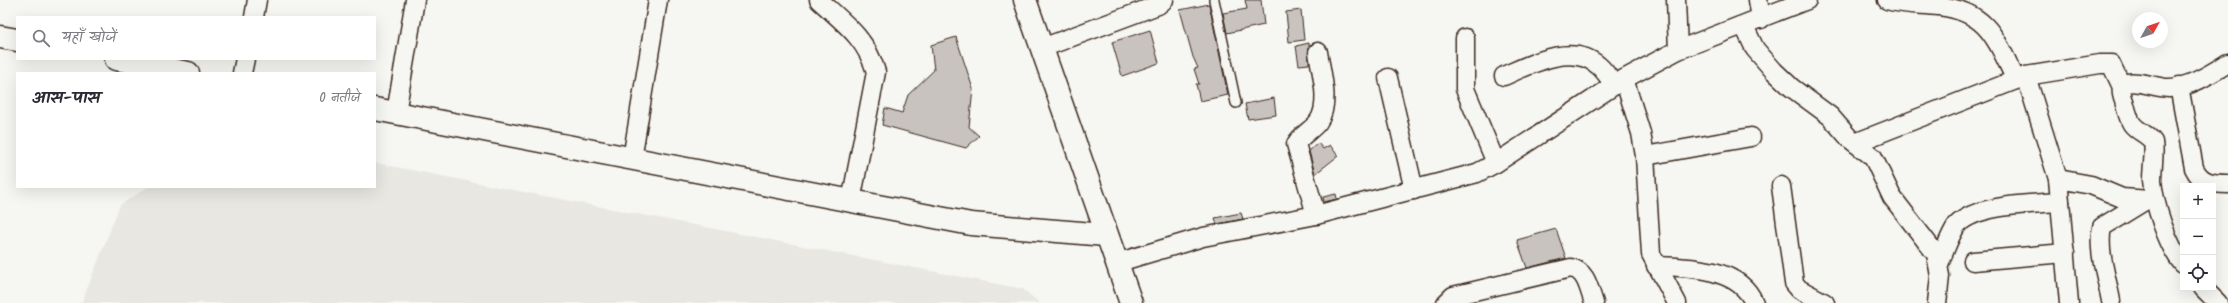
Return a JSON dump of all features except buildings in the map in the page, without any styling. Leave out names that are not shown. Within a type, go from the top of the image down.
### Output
[{"type":"street","points":[[254,16],[257,0]]},
{"type":"street","points":[[415,0],[385,111],[970,224],[1106,235]]},
{"type":"street","points":[[632,159],[658,0]]},
{"type":"street","points":[[819,0],[860,38],[871,55],[876,72],[851,201]]},
{"type":"street","points":[[1025,0],[1131,303]]},
{"type":"street","points":[[1042,48],[1158,5],[1164,0]]},
{"type":"street","points":[[1676,0],[1678,50]]},
{"type":"street","points":[[1758,0],[1761,19]]},
{"type":"street","points":[[1116,263],[1203,237],[1316,215],[1414,190],[1476,172],[1496,163],[1619,82],[1678,50],[1744,26],[1807,0]]},
{"type":"street","points":[[1887,0],[1898,3],[1940,6],[1980,20],[2021,78],[2058,179],[2068,303]]},
{"type":"street","points":[[1744,26],[1755,50],[1774,71],[1792,88],[1830,116],[1855,143],[1867,150],[1875,161],[1892,197],[1928,241],[1936,254],[1939,264],[1937,303]]},
{"type":"street","points":[[0,36],[16,40]]},
{"type":"street","points":[[1465,38],[1465,89],[1496,163]]},
{"type":"street","points":[[1316,215],[1296,144],[1315,125],[1323,111],[1324,100],[1318,52]]},
{"type":"street","points":[[1504,76],[1544,59],[1570,56],[1593,61],[1619,82],[1640,133],[1644,156],[1649,242],[1656,266],[1678,303]]},
{"type":"street","points":[[121,60],[183,72]]},
{"type":"street","points":[[242,72],[245,60]]},
{"type":"street","points":[[2180,259],[2151,200],[2154,156],[2153,142],[2150,137],[2132,124],[2120,94],[2122,87],[2126,83],[2134,82],[2169,88],[2179,86],[2201,77],[2228,63]]},
{"type":"street","points":[[1855,143],[2021,78],[2093,65],[2110,64],[2122,87]]},
{"type":"street","points":[[1388,78],[1414,190]]},
{"type":"street","points":[[2179,86],[2194,168],[2202,181],[2228,184]]},
{"type":"street","points":[[1644,156],[1751,137]]},
{"type":"street","points":[[2058,179],[2091,185],[2122,198],[2151,200]]},
{"type":"street","points":[[1781,186],[1794,283],[1799,288],[1825,303]]},
{"type":"street","points":[[2111,301],[2100,235],[2102,227],[2151,200]]},
{"type":"street","points":[[1939,264],[1956,227],[1966,219],[1998,207],[2060,202]]},
{"type":"street","points":[[1973,261],[2065,253]]},
{"type":"street","points":[[1656,266],[1699,267],[1718,273],[1744,288],[1754,303]]},
{"type":"street","points":[[1446,303],[1453,296],[1571,268],[1580,271],[1584,275],[1594,303]]},
{"type":"street","points":[[2206,291],[2218,303]]},
{"type":"lane","points":[[1214,0],[1236,103]]},
{"type":"shaded area","points":[[376,163],[1023,289],[1039,303],[78,303],[82,302],[120,205],[146,188],[376,188]]}]
